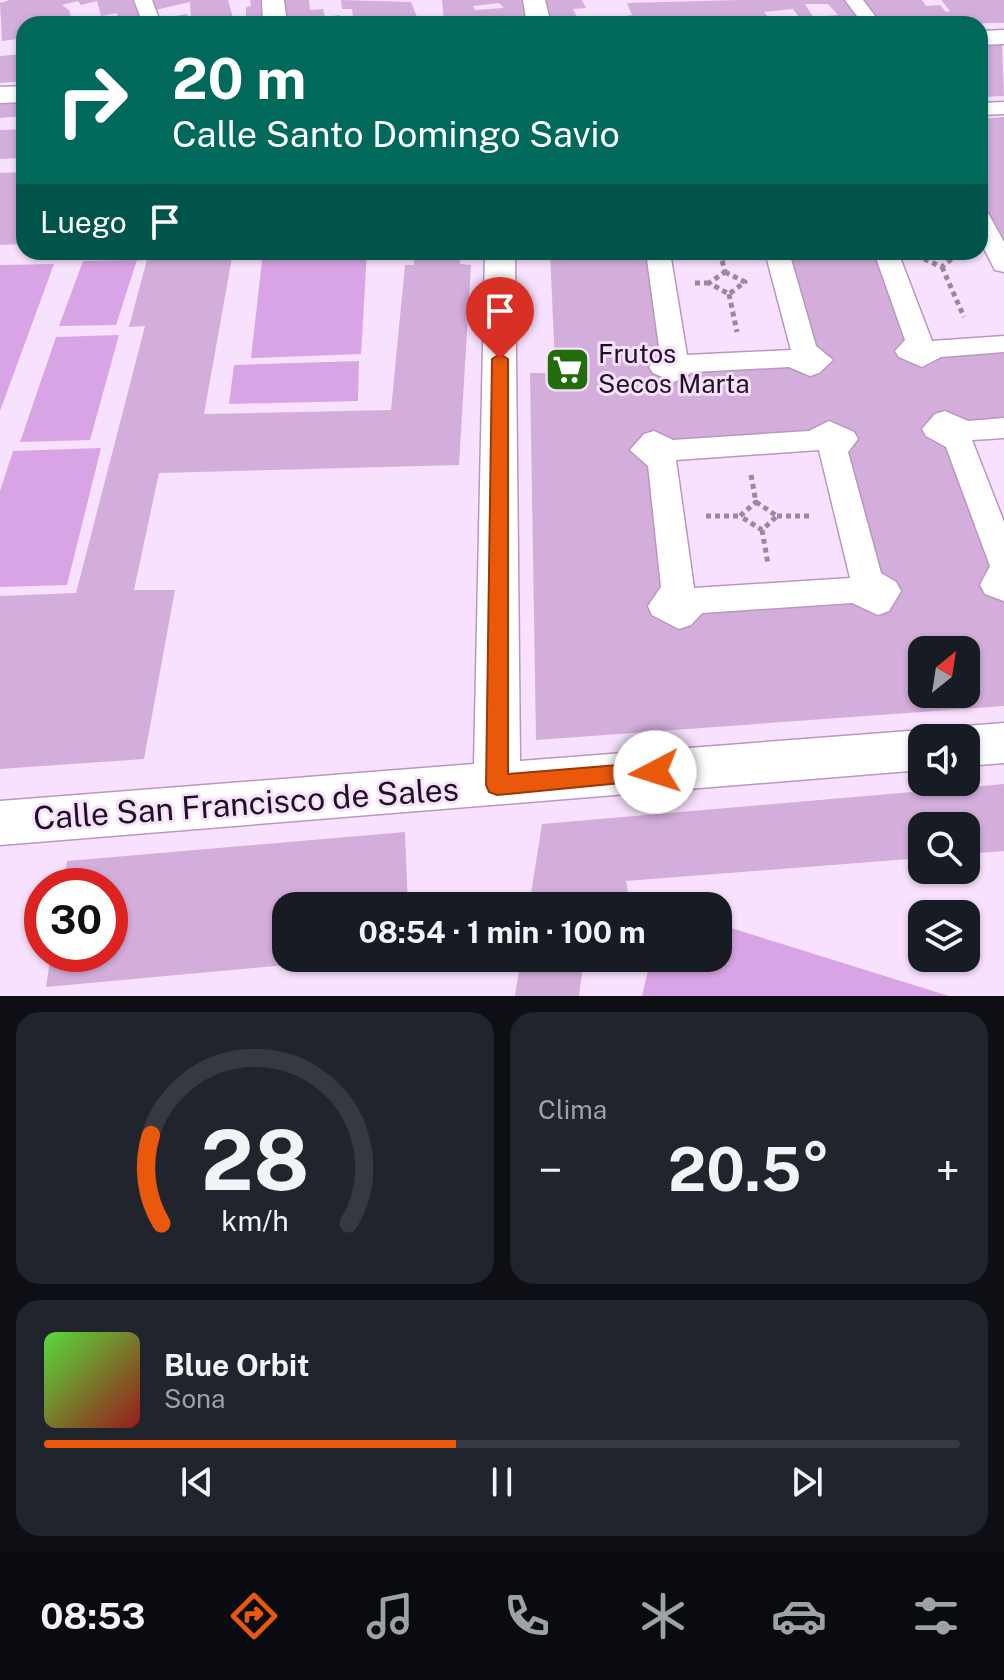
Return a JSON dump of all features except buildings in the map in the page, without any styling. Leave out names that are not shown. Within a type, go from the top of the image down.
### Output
[{"type":"street","points":[[988,234],[1004,265]]},
{"type":"street","points":[[497,785],[500,260]]},
{"type":"street","points":[[659,260],[674,356],[662,367],[674,373],[687,364],[794,358],[810,367],[820,360],[804,350],[779,260]]},
{"type":"street","points":[[889,260],[919,342],[908,351],[922,358],[934,349],[1004,344]]},
{"type":"street","points":[[1004,428],[964,431],[945,421],[936,429],[958,441],[1004,562]]},
{"type":"street","points":[[829,431],[844,439],[833,450],[867,580],[885,591],[878,602],[856,590],[694,601],[679,616],[664,606],[678,591],[664,474],[662,461],[644,450],[654,441],[668,450],[816,441],[829,431]]},
{"type":"street","points":[[1004,571],[996,585],[1004,588]]},
{"type":"street","points":[[980,745],[1004,743]]},
{"type":"street","name":"Calle San Francisco de Sales","points":[[0,823],[908,751]]},
{"type":"path","points":[[722,260],[725,272],[745,282],[729,294]]},
{"type":"path","points":[[927,260],[942,267],[969,329]]},
{"type":"path","points":[[942,267],[950,260]]},
{"type":"path","points":[[725,272],[709,283],[729,294],[739,341]]},
{"type":"path","points":[[756,502],[777,516],[762,530],[740,516],[756,502]]},
{"type":"shaded area","points":[[137,260],[116,325],[59,326],[83,261]]},
{"type":"shaded area","points":[[262,260],[367,260],[361,354],[251,358]]},
{"type":"shaded area","points":[[54,264],[0,411],[0,265]]},
{"type":"shaded area","points":[[119,335],[90,440],[20,442],[56,337]]},
{"type":"shaded area","points":[[359,361],[358,401],[229,404],[234,365]]},
{"type":"shaded area","points":[[101,448],[67,585],[0,587],[0,491],[13,451]]},
{"type":"shaded area","points":[[732,928],[949,996],[642,996],[648,972],[732,972]]},
{"type":"place","name":"Frutos Secos Marta","points":[[567,369]]},
{"type":"route","points":[[500,359],[497,785],[655,772]]}]
